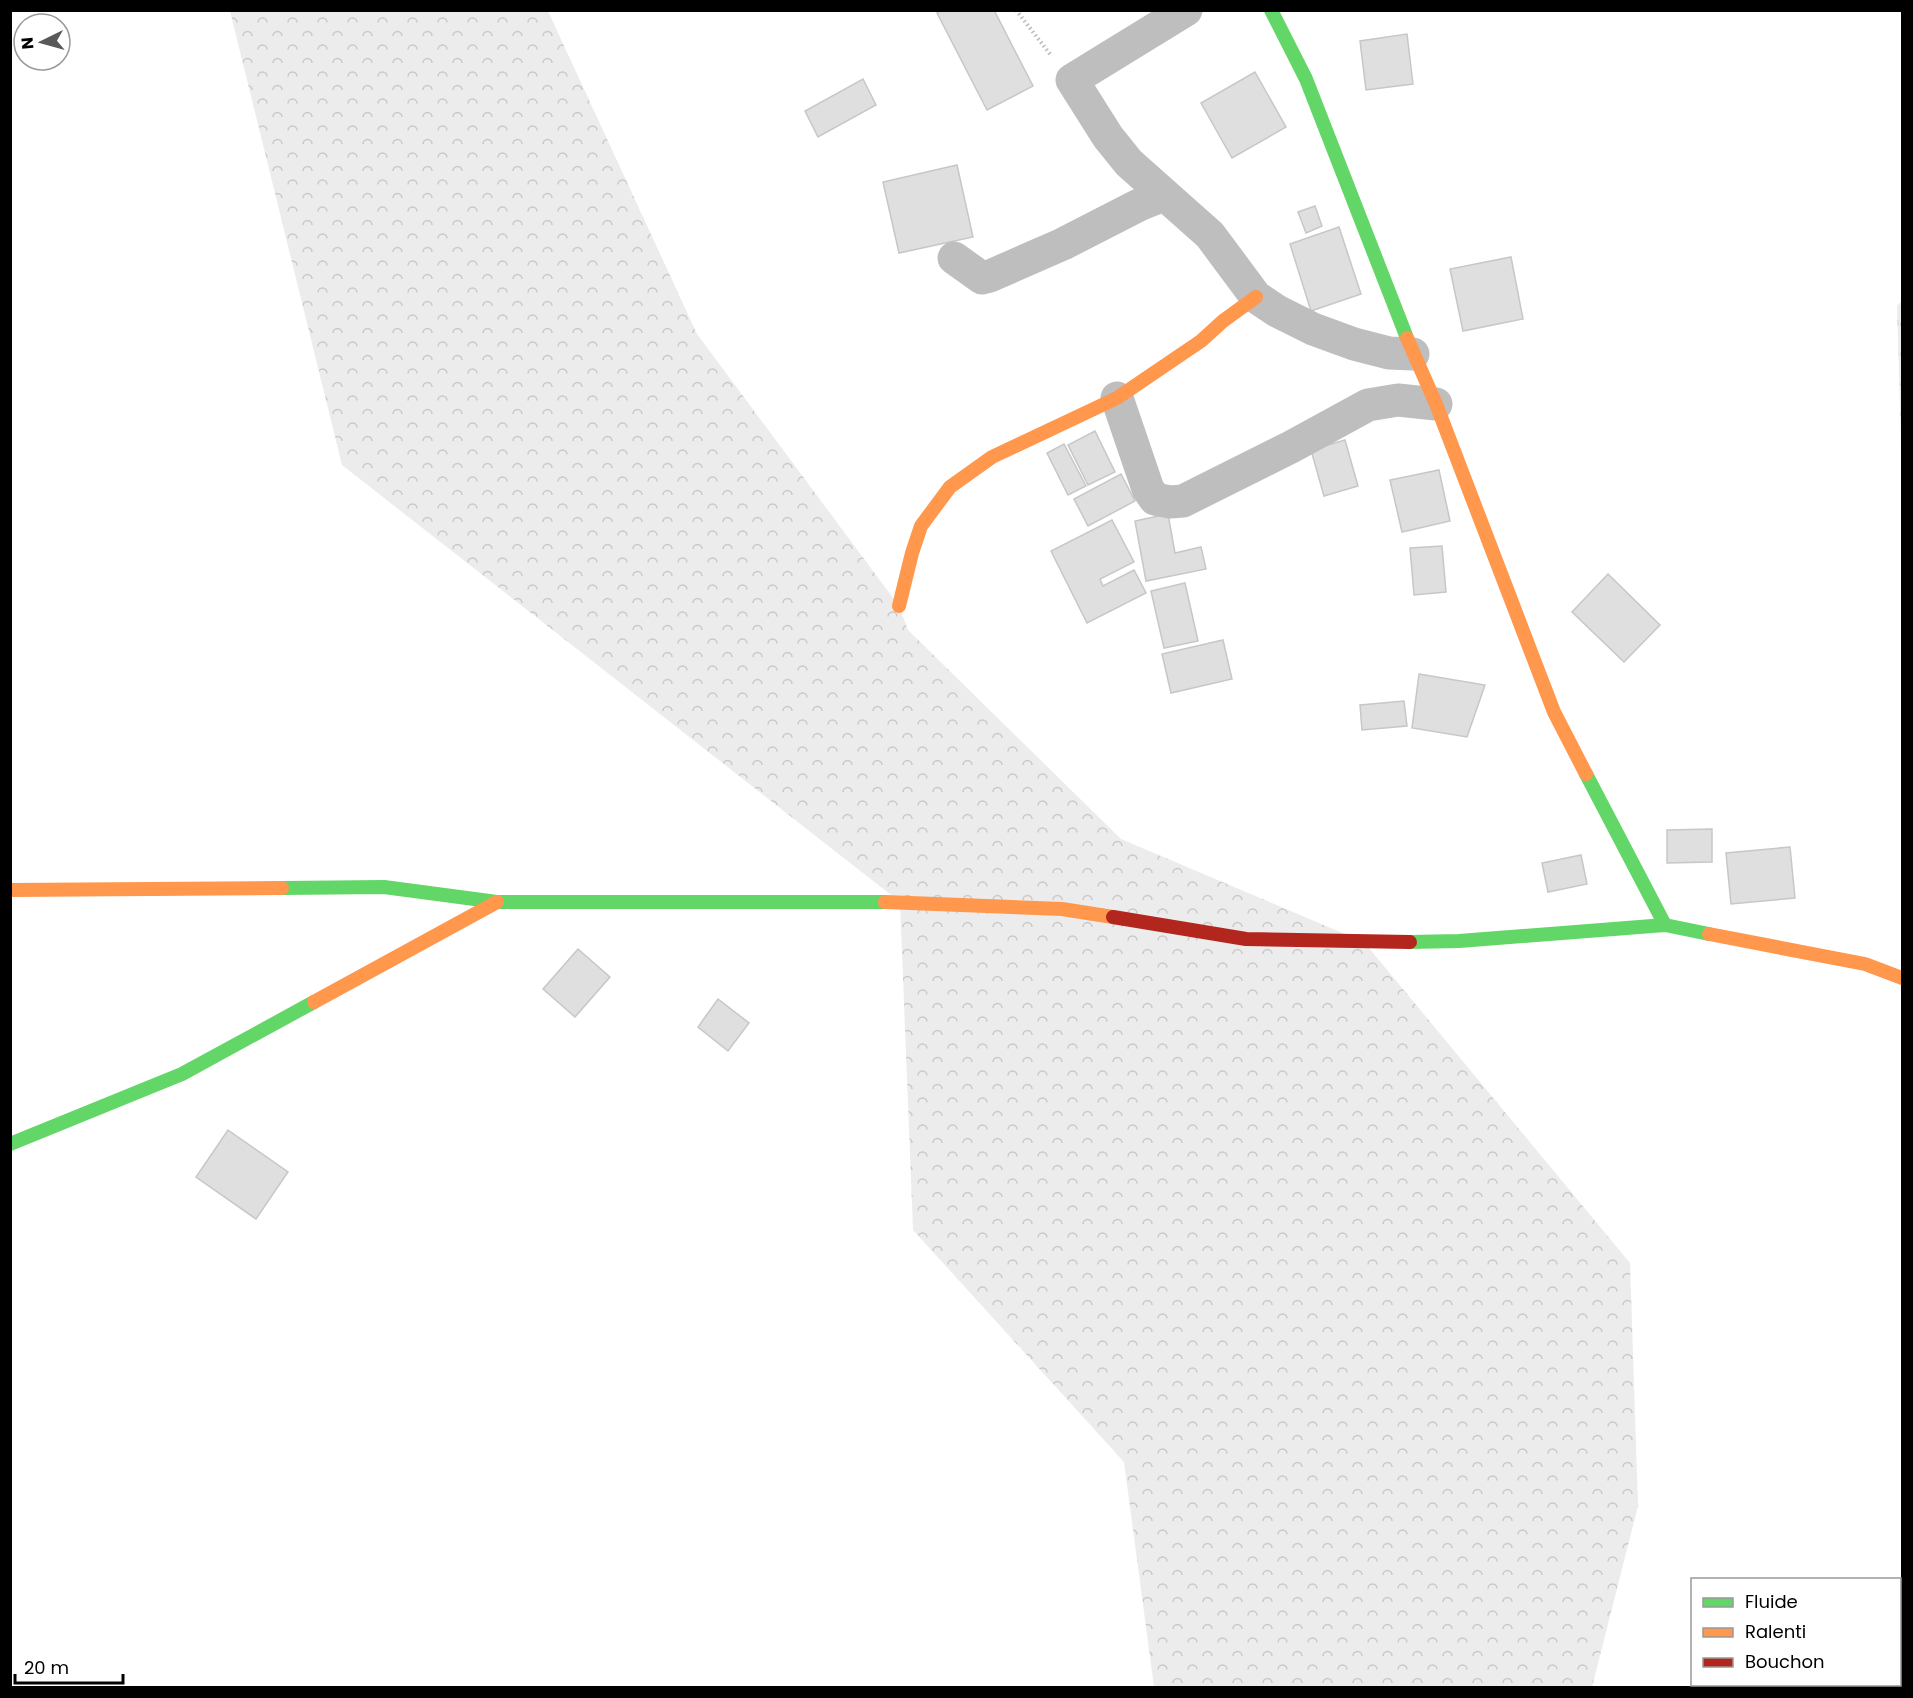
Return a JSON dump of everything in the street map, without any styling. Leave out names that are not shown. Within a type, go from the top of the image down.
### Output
[{"type":"street","points":[[1186,10],[1072,80],[1108,137],[1130,163],[1210,235],[1256,297],[1324,333],[1389,353],[1413,354]]},
{"type":"street","points":[[1271,10],[1306,79],[1413,354],[1436,404],[1554,712],[1665,925]]},
{"type":"street","points":[[954,258],[982,278],[990,276],[1164,195]]},
{"type":"street","points":[[899,606],[921,526],[950,488],[992,457],[1117,398],[1201,341],[1223,321],[1256,297]]},
{"type":"street","points":[[1117,398],[1148,489],[1155,499],[1170,502],[1184,501],[1368,405],[1398,400],[1436,404]]},
{"type":"street","points":[[10,890],[384,887],[497,902],[900,902],[1050,908],[1246,939],[1364,942],[1460,941],[1665,925],[1865,964],[1902,978]]},
{"type":"street","points":[[10,1144],[182,1074],[497,902]]},
{"type":"path","points":[[1016,10],[1072,80]]},
{"type":"green space","points":[[230,11],[548,11],[697,334],[899,606],[908,630],[1121,839],[1364,942],[1630,1263],[1638,1506],[1592,1687],[1154,1687],[1124,1462],[913,1230],[900,902],[342,465]]},
{"type":"green space","points":[[1902,301],[1902,479],[1897,306]]},
{"type":"building","points":[[942,10],[994,10],[1033,86],[987,110],[937,13]]},
{"type":"building","points":[[1407,34],[1413,84],[1366,90],[1360,41]]},
{"type":"building","points":[[1255,72],[1286,127],[1232,158],[1201,103]]},
{"type":"building","points":[[863,79],[876,105],[818,137],[805,111]]},
{"type":"building","points":[[957,165],[973,237],[899,253],[883,182]]},
{"type":"building","points":[[1315,206],[1322,226],[1306,233],[1298,212]]},
{"type":"building","points":[[1339,227],[1361,294],[1311,311],[1290,244]]},
{"type":"building","points":[[1511,257],[1523,319],[1463,331],[1450,269]]},
{"type":"building","points":[[1095,431],[1115,472],[1088,485],[1068,445]]},
{"type":"building","points":[[1345,440],[1358,486],[1324,496],[1311,450]]},
{"type":"building","points":[[1064,444],[1086,486],[1068,495],[1047,453]]},
{"type":"building","points":[[1439,470],[1450,521],[1402,532],[1390,480]]},
{"type":"building","points":[[1121,474],[1135,501],[1088,526],[1074,499]]},
{"type":"building","points":[[1168,514],[1175,553],[1201,547],[1206,569],[1146,581],[1135,521]]},
{"type":"building","points":[[1112,520],[1134,562],[1100,579],[1103,586],[1134,570],[1146,593],[1087,623],[1051,551]]},
{"type":"building","points":[[1442,546],[1446,592],[1414,595],[1410,548]]},
{"type":"building","points":[[1608,574],[1660,625],[1624,662],[1572,612]]},
{"type":"building","points":[[1185,583],[1198,641],[1164,648],[1151,591]]},
{"type":"building","points":[[1223,640],[1232,679],[1171,693],[1162,654]]},
{"type":"building","points":[[1419,674],[1485,685],[1467,737],[1412,728]]},
{"type":"building","points":[[1404,701],[1407,726],[1362,730],[1360,705]]},
{"type":"building","points":[[1712,829],[1712,862],[1667,863],[1667,830]]},
{"type":"building","points":[[1790,847],[1795,898],[1731,904],[1726,853]]},
{"type":"building","points":[[1581,855],[1587,884],[1548,892],[1542,863]]},
{"type":"building","points":[[578,949],[610,977],[575,1017],[543,989]]},
{"type":"building","points":[[718,999],[749,1023],[728,1051],[698,1027]]},
{"type":"building","points":[[228,1130],[288,1172],[256,1219],[196,1177]]},
{"type":"traffic: fast","points":[[1271,10],[1306,79],[1407,338]]},
{"type":"traffic: fast","points":[[1586,774],[1665,925]]},
{"type":"traffic: fast","points":[[282,888],[384,887],[497,902],[885,902]]},
{"type":"traffic: fast","points":[[1410,942],[1459,941],[1665,925],[1709,934]]},
{"type":"traffic: fast","points":[[10,1144],[182,1074],[314,1002]]},
{"type":"traffic: slow","points":[[899,606],[921,526],[950,487],[992,457],[1117,398],[1201,341],[1223,321],[1256,297]]},
{"type":"traffic: slow","points":[[1407,338],[1436,404],[1554,712],[1586,774]]},
{"type":"traffic: slow","points":[[10,890],[282,888]]},
{"type":"traffic: slow","points":[[314,1002],[497,902]]},
{"type":"traffic: slow","points":[[885,902],[1062,909],[1113,917]]},
{"type":"traffic: slow","points":[[1709,934],[1865,964],[1902,978]]},
{"type":"traffic: jam","points":[[1113,917],[1246,939],[1410,942]]}]
